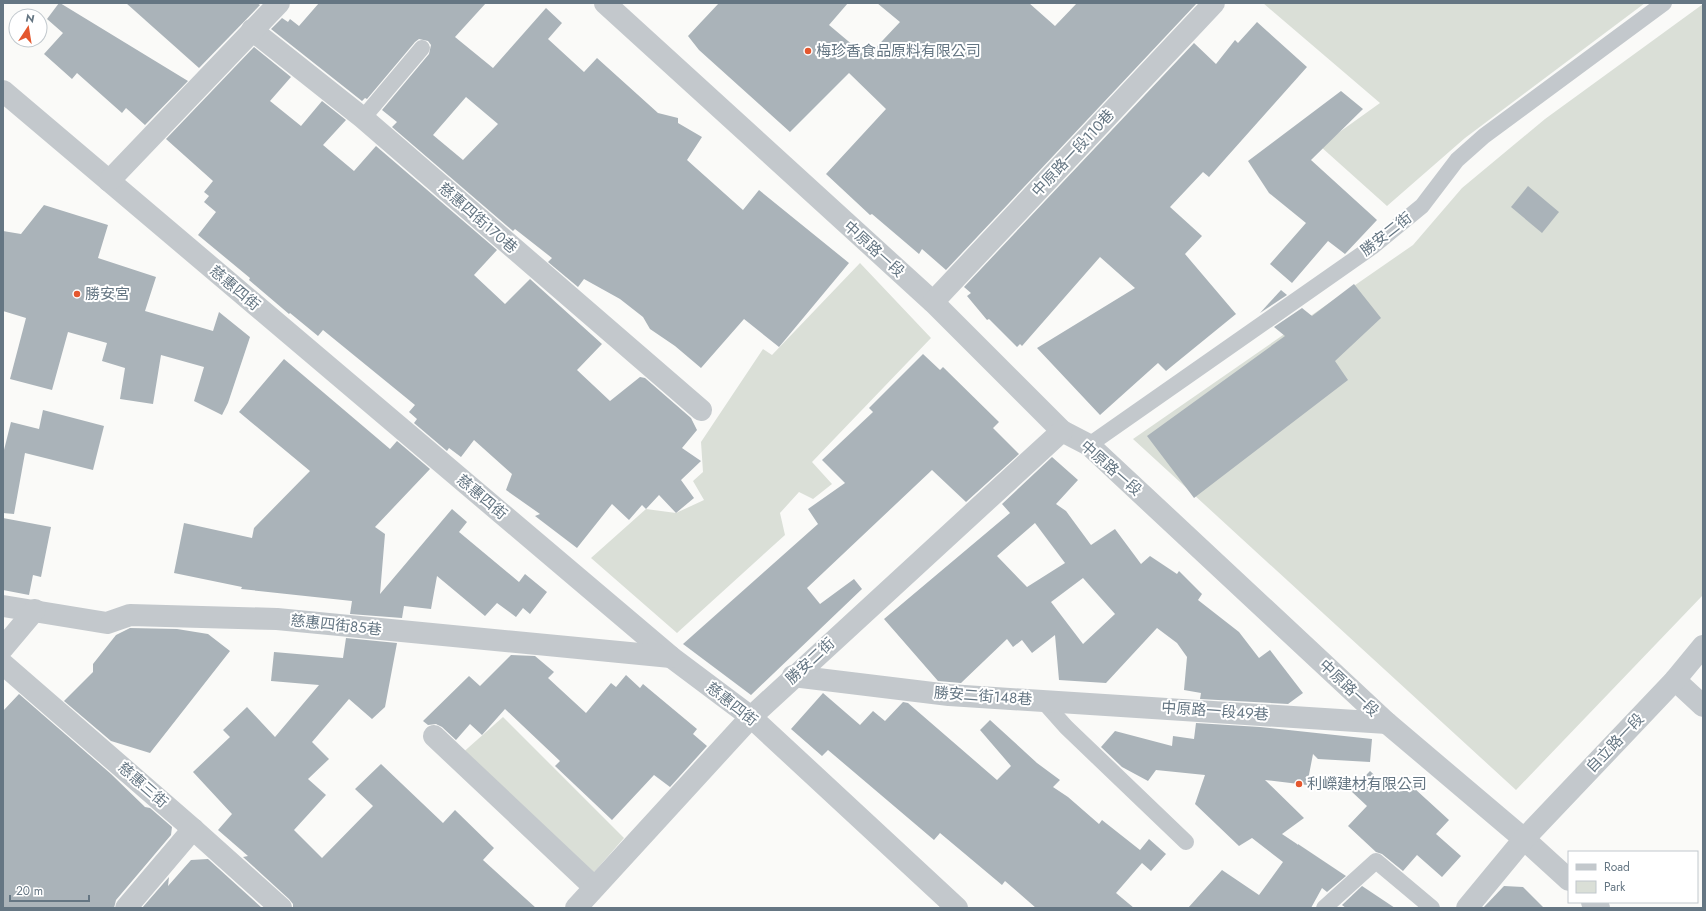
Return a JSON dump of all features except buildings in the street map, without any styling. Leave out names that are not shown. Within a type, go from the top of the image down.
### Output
[{"type":"street","points":[[109,181],[279,3]]},
{"type":"street","name":"中原路一段","points":[[605,3],[933,302],[1062,431],[1089,445],[1387,723],[1524,839],[1568,879]]},
{"type":"street","name":"中原路一段110巷","points":[[933,302],[1214,3]]},
{"type":"street","name":"慈惠四街170巷","points":[[252,30],[363,118],[701,410]]},
{"type":"street","name":"慈惠四街","points":[[3,91],[670,657],[751,717],[957,908]]},
{"type":"street","name":"勝安二街","points":[[576,908],[751,717],[793,676],[1062,431]]},
{"type":"street","name":"慈惠四街85巷","points":[[3,606],[35,610],[107,623],[130,616],[277,619],[670,657]]},
{"type":"street","points":[[3,648],[35,610]]},
{"type":"street","name":"自立路一段","points":[[1468,908],[1524,839],[1675,680],[1703,646]]},
{"type":"street","name":"慈惠三街","points":[[3,664],[193,829],[281,908]]},
{"type":"street","name":"勝安二街148巷","points":[[793,676],[949,694],[1042,700]]},
{"type":"street","points":[[1675,680],[1703,706]]},
{"type":"street","name":"中原路一段49巷","points":[[1042,700],[1387,723]]},
{"type":"street","points":[[434,736],[594,887]]},
{"type":"street","points":[[126,908],[193,829]]},
{"type":"lane","name":"勝安二街","points":[[1089,445],[1372,247],[1422,206],[1457,160],[1484,136],[1664,3]]},
{"type":"lane","points":[[363,118],[422,48]]},
{"type":"lane","name":"勝安二街148巷","points":[[1042,700],[1066,727],[1186,842]]},
{"type":"lane","points":[[1324,908],[1376,861],[1432,908]]},
{"type":"green space","points":[[1263,3],[1645,3],[1465,138],[1387,206],[1320,146],[1380,103]]},
{"type":"green space","points":[[1703,4],[1703,595],[1516,790],[1133,439],[1413,245],[1462,188],[1545,119]]},
{"type":"green space","points":[[860,263],[931,338],[812,462],[832,484],[813,499],[799,492],[780,513],[785,535],[677,633],[591,558],[646,509],[676,513],[704,500],[693,481],[703,472],[701,442],[763,349],[772,355]]},
{"type":"green space","points":[[503,717],[624,838],[590,877],[460,755]]},
{"type":"place","name":"梅珍香食品原料有限公司","points":[[808,51]]},
{"type":"place","name":"勝安宮","points":[[77,294]]},
{"type":"place","name":"利嶸建材有限公司","points":[[1299,784]]}]
